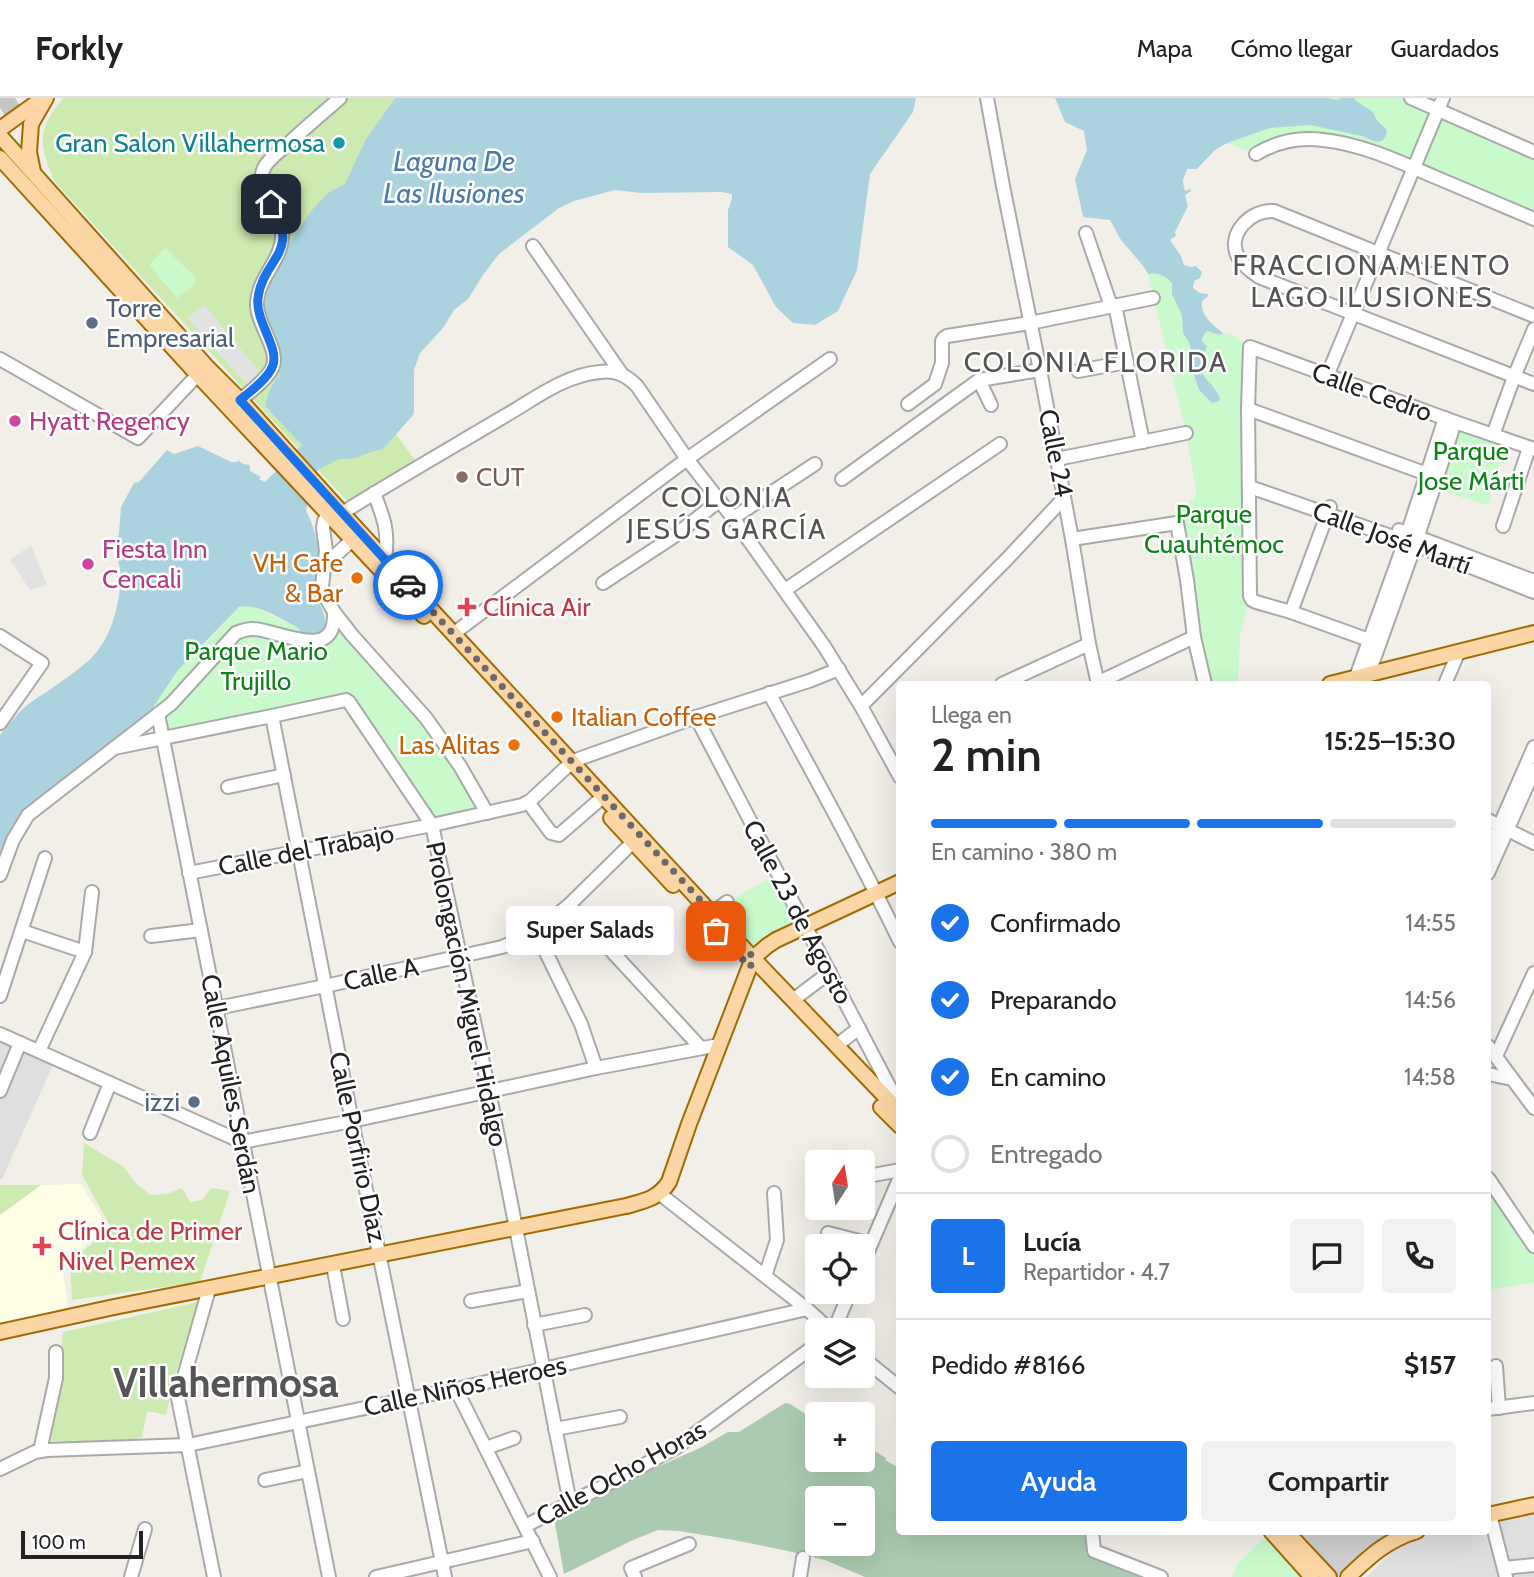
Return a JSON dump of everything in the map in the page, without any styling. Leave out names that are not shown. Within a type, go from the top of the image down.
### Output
[{"type":"main road","points":[[0,129],[45,98]]},
{"type":"main road","points":[[33,174],[30,159],[31,124],[45,98]]},
{"type":"main road","points":[[0,136],[202,370],[240,400],[335,513],[352,540],[712,913],[752,963],[793,1000],[896,1106]]},
{"type":"main road","points":[[0,158],[335,513],[385,559],[569,764],[597,802],[633,842],[752,963],[896,1122]]},
{"type":"main road","points":[[0,169],[16,176]]},
{"type":"main road","points":[[1341,681],[1534,633]]},
{"type":"main road","points":[[0,1332],[647,1201],[660,1194],[669,1182],[752,963],[776,940],[896,884]]},
{"type":"main road","points":[[876,1088],[891,1089]]},
{"type":"main road","points":[[1491,1515],[1534,1505]]},
{"type":"main road","points":[[1275,1535],[1312,1577]]},
{"type":"main road","points":[[1290,1535],[1329,1577]]},
{"type":"main road","points":[[1348,1577],[1386,1544],[1408,1535]]},
{"type":"street","points":[[240,400],[257,387],[274,362],[258,314],[258,298],[263,280],[280,251],[283,234],[280,218],[264,192],[264,170],[278,152],[340,98]]},
{"type":"street","name":"Calle 24","points":[[988,98],[1097,681]]},
{"type":"street","points":[[1411,98],[1440,103],[1534,152]]},
{"type":"street","points":[[1327,376],[1440,103]]},
{"type":"street","points":[[1256,154],[1270,146],[1286,142],[1321,140],[1360,148],[1415,168],[1534,219]]},
{"type":"street","points":[[1534,316],[1274,211],[1266,210],[1254,214],[1240,229],[1236,243],[1237,254],[1253,273],[1266,281],[1534,384]]},
{"type":"street","points":[[1086,233],[1113,306],[1143,442]]},
{"type":"street","points":[[533,246],[621,373],[638,386],[687,459],[785,590],[839,669],[896,770]]},
{"type":"street","points":[[908,404],[935,384],[942,363],[942,341],[947,336],[1030,323],[1153,298]]},
{"type":"street","points":[[1493,435],[1534,329]]},
{"type":"street","name":"Calle Cedro","points":[[1248,409],[1250,347],[1532,449]]},
{"type":"street","points":[[0,359],[138,438],[202,370]]},
{"type":"street","points":[[453,634],[687,459],[830,359]]},
{"type":"street","points":[[1078,371],[1127,362]]},
{"type":"street","points":[[842,479],[979,380],[1040,370]]},
{"type":"street","points":[[487,813],[460,766],[426,718],[334,612],[322,590],[326,551],[324,521],[546,391],[593,373],[621,373]]},
{"type":"street","points":[[979,380],[991,405]]},
{"type":"street","points":[[1369,640],[1252,600],[1248,409],[1427,474]]},
{"type":"street","points":[[1362,675],[1369,640],[1411,539],[1427,474],[1450,420]]},
{"type":"street","points":[[1362,675],[1450,420]]},
{"type":"street","points":[[1057,459],[1186,433]]},
{"type":"street","points":[[785,590],[1000,444]]},
{"type":"street","points":[[1503,526],[1532,449]]},
{"type":"street","points":[[733,518],[815,464]]},
{"type":"street","name":"Calle José Martí","points":[[1250,482],[1534,582]]},
{"type":"street","points":[[374,493],[387,527],[385,559]]},
{"type":"street","points":[[861,706],[992,575],[1064,498]]},
{"type":"street","points":[[603,583],[673,537],[719,502]]},
{"type":"street","points":[[1291,612],[1329,511]]},
{"type":"street","points":[[1072,539],[1177,523],[1194,637],[1204,681]]},
{"type":"street","name":"Calle José Martí","points":[[1411,539],[1534,592]]},
{"type":"street","points":[[324,566],[352,540]]},
{"type":"street","points":[[0,875],[19,827],[28,815],[182,693],[236,633],[246,629],[259,629],[300,640],[316,641],[329,635],[334,612]]},
{"type":"street","points":[[0,636],[42,663],[0,723]]},
{"type":"street","points":[[1101,681],[1194,637]]},
{"type":"street","points":[[1009,681],[1089,644]]},
{"type":"street","points":[[1446,681],[1459,651]]},
{"type":"street","points":[[569,764],[696,717],[839,669]]},
{"type":"street","points":[[769,693],[896,934]]},
{"type":"street","name":"Prolongación Miguel Hidalgo","points":[[114,748],[347,700],[432,825],[489,1091],[570,1503]]},
{"type":"street","name":"Calle Aquiles Serdán","points":[[158,714],[329,1577]]},
{"type":"street","name":"Calle Porfirio Díaz","points":[[272,716],[445,1577]]},
{"type":"street","name":"Calle 23 de Agosto","points":[[696,717],[896,1101]]},
{"type":"street","points":[[1491,865],[1534,747]]},
{"type":"street","name":"Calle del Trabajo","points":[[190,873],[432,825],[527,802],[569,764]]},
{"type":"street","points":[[1491,848],[1504,829],[1534,770]]},
{"type":"street","points":[[228,787],[284,775]]},
{"type":"street","points":[[527,802],[551,834],[555,835],[559,835],[597,802]]},
{"type":"street","points":[[1491,822],[1534,843]]},
{"type":"street","name":"Calle A","points":[[217,1008],[502,947],[536,932],[569,905],[633,842]]},
{"type":"street","points":[[0,996],[45,858]]},
{"type":"street","points":[[39,1051],[85,951],[92,892]]},
{"type":"street","points":[[712,913],[727,902]]},
{"type":"street","points":[[569,905],[701,1048]]},
{"type":"street","points":[[151,936],[201,930]]},
{"type":"street","points":[[22,931],[85,951]]},
{"type":"street","points":[[536,932],[581,1024],[596,1068]]},
{"type":"street","points":[[793,1000],[830,972]]},
{"type":"street","points":[[1534,973],[1492,1051],[1534,1108]]},
{"type":"street","points":[[836,1046],[859,1028]]},
{"type":"street","points":[[0,1034],[242,1142],[719,1045]]},
{"type":"street","points":[[0,1091],[20,1043]]},
{"type":"street","points":[[1491,1075],[1512,1079]]},
{"type":"street","points":[[90,1133],[110,1083]]},
{"type":"street","points":[[875,1175],[896,1171]]},
{"type":"street","points":[[1491,1182],[1534,1246]]},
{"type":"street","points":[[875,1235],[896,1186]]},
{"type":"street","points":[[765,1276],[777,1240],[774,1193]]},
{"type":"street","points":[[660,1194],[818,1318]]},
{"type":"street","points":[[828,1233],[832,1234]]},
{"type":"street","points":[[333,1265],[343,1319]]},
{"type":"street","points":[[209,1289],[178,1398],[215,1577]]},
{"type":"street","points":[[471,1301],[528,1292]]},
{"type":"street","name":"Calle Niños Heroes","points":[[0,1469],[40,1451],[188,1445],[299,1423],[807,1309]]},
{"type":"street","points":[[534,1325],[585,1315]]},
{"type":"street","points":[[40,1451],[56,1378],[56,1352]]},
{"type":"street","name":"Calle Ocho Horas","points":[[525,1526],[677,1447],[805,1353]]},
{"type":"street","points":[[1496,1366],[1493,1409],[1534,1403]]},
{"type":"street","points":[[875,1368],[896,1385]]},
{"type":"street","points":[[456,1389],[550,1577]]},
{"type":"street","points":[[555,1429],[620,1417]]},
{"type":"street","points":[[486,1448],[514,1438]]},
{"type":"street","points":[[265,1480],[307,1471]]},
{"type":"street","points":[[1491,1522],[1505,1573],[1534,1565]]},
{"type":"street","points":[[131,1577],[145,1529]]},
{"type":"street","points":[[1093,1535],[1094,1551],[1161,1577]]},
{"type":"street","points":[[376,1577],[533,1541]]},
{"type":"street","points":[[633,1572],[689,1545]]},
{"type":"street","points":[[800,1577],[803,1558]]},
{"type":"shaded area","points":[[204,305],[259,371],[247,385],[187,318]]},
{"type":"shaded area","points":[[31,545],[47,585],[30,590],[10,560]]},
{"type":"shaded area","points":[[639,915],[652,929],[625,955],[611,940]]},
{"type":"shaded area","points":[[3,1035],[56,1058],[0,1179],[0,1043]]},
{"type":"shaded area","name":"Clínica de Primer Nivel Pemex","points":[[81,1184],[107,1226],[62,1265],[68,1308],[0,1323],[0,1215],[41,1185]]},
{"type":"shaded area","points":[[785,1403],[790,1404],[805,1413],[805,1472],[875,1472],[875,1451],[896,1466],[896,1535],[1088,1535],[1086,1554],[1150,1577],[865,1577],[809,1556],[875,1556],[875,1486],[805,1486],[805,1555],[734,1540],[658,1530],[564,1574],[554,1518],[728,1432],[739,1432]]},
{"type":"shaded area","points":[[1534,1512],[1534,1577],[1366,1577],[1411,1535],[1491,1535],[1491,1519]]},
{"type":"shaded area","points":[[1303,1535],[1399,1535],[1373,1546],[1338,1575]]},
{"type":"green space","points":[[64,98],[413,98],[393,430],[415,460],[347,501],[54,181],[43,148],[43,133],[50,116]]},
{"type":"green space","points":[[1325,98],[1411,98],[1534,152],[1534,219],[1326,140],[1256,154],[1227,143],[1269,128],[1296,125],[1337,129],[1376,142],[1384,126],[1376,119]]},
{"type":"green space","points":[[165,248],[193,275],[196,283],[177,298],[149,265]]},
{"type":"green space","name":"Parque Cuauhtémoc","points":[[1157,272],[1173,283],[1174,298],[1182,316],[1183,333],[1189,342],[1192,369],[1199,390],[1217,402],[1220,400],[1218,391],[1207,381],[1202,371],[1202,341],[1207,331],[1234,335],[1250,347],[1250,596],[1240,636],[1238,681],[1201,681],[1177,523],[1182,510],[1197,495],[1186,433],[1148,274]]},
{"type":"green space","name":"Parque Jose Márti","points":[[1455,426],[1506,442],[1488,505],[1436,489]]},
{"type":"green space","name":"Parque Mario Trujillo","points":[[243,605],[252,606],[298,628],[325,619],[334,612],[426,718],[487,813],[432,825],[349,702],[163,739],[155,704],[178,670]]},
{"type":"green space","points":[[778,874],[805,927],[747,952],[712,913]]},
{"type":"green space","points":[[84,1143],[124,1167],[134,1181],[150,1195],[167,1194],[182,1188],[190,1202],[202,1200],[211,1188],[230,1191],[200,1282],[72,1300],[70,1262],[111,1227],[82,1175]]},
{"type":"green space","points":[[0,1185],[41,1185],[0,1215]]},
{"type":"green space","points":[[1491,1189],[1534,1251],[1534,1283],[1491,1290]]},
{"type":"green space","points":[[198,1302],[166,1415],[147,1411],[142,1437],[112,1444],[51,1441],[63,1332]]},
{"type":"green space","points":[[1267,1535],[1275,1535],[1312,1577],[1232,1577],[1237,1564]]},
{"type":"water","name":"Laguna De Las Ilusiones","points":[[395,98],[916,98],[913,112],[870,174],[857,270],[838,311],[815,325],[793,323],[776,307],[753,265],[728,247],[728,210],[732,194],[641,193],[615,190],[559,208],[499,254],[468,299],[454,310],[443,328],[420,353],[414,370],[414,414],[384,448],[358,458],[339,459],[319,469],[314,475],[306,511],[317,544],[315,592],[327,624],[325,628],[317,634],[303,635],[298,628],[269,613],[253,607],[239,607],[178,670],[142,727],[64,789],[38,798],[12,826],[0,851],[0,735],[25,707],[87,662],[110,630],[120,591],[120,569],[115,554],[121,507],[134,483],[139,482],[167,450],[174,454],[198,446],[231,462],[238,460],[250,465],[250,471],[265,482],[302,445],[265,406],[282,363],[264,313],[270,272],[312,210],[329,192],[345,184],[365,141]]},
{"type":"water","points":[[1055,98],[1354,98],[1373,112],[1387,130],[1382,141],[1376,142],[1362,136],[1310,125],[1270,128],[1227,143],[1215,150],[1197,169],[1187,169],[1183,180],[1184,189],[1191,191],[1185,195],[1188,206],[1175,232],[1176,236],[1170,240],[1184,265],[1196,266],[1202,272],[1200,278],[1194,281],[1193,288],[1208,294],[1202,301],[1203,311],[1208,320],[1223,333],[1220,335],[1207,331],[1202,341],[1207,347],[1201,370],[1219,395],[1220,400],[1217,402],[1212,403],[1199,390],[1192,369],[1189,342],[1183,333],[1182,316],[1172,294],[1172,283],[1162,275],[1148,274],[1121,240],[1110,220],[1083,217],[1075,179],[1087,150],[1084,131],[1065,122]]},
{"type":"tunnel","points":[[0,108],[15,98]]},
{"type":"way so far","points":[[408,585],[754,958],[750,967],[716,931]]},
{"type":"place","name":"Gran Salon Villahermosa","points":[[339,143]]},
{"type":"place","name":"Torre Empresarial","points":[[92,323]]},
{"type":"place","name":"Hyatt Regency","points":[[15,421]]},
{"type":"place","name":"CUT","points":[[462,477]]},
{"type":"place","name":"Fiesta Inn Cencali","points":[[88,564]]},
{"type":"place","name":"VH Cafe & Bar","points":[[357,578]]},
{"type":"place","name":"Clínica Air","points":[[467,607]]},
{"type":"place","name":"Italian Coffee","points":[[557,717]]},
{"type":"place","name":"Las Alitas","points":[[514,745]]},
{"type":"place","name":"Super Salads","points":[[716,931]]},
{"type":"place","name":"izzi","points":[[194,1102]]},
{"type":"place","name":"Clínica de Primer Nivel Pemex","points":[[42,1246]]},
{"type":"district","name":"FRACCIONAMIENTO LAGO ILUSIONES","points":[[1372,281]]},
{"type":"district","name":"COLONIA FLORIDA","points":[[1096,362]]},
{"type":"district","name":"COLONIA JESÚS GARCÍA","points":[[727,513]]},
{"type":"district","name":"Villahermosa","points":[[226,1383]]},
{"type":"route","points":[[271,204],[281,223],[282,245],[278,257],[263,280],[257,308],[274,362],[257,387],[240,400],[408,585]]}]
